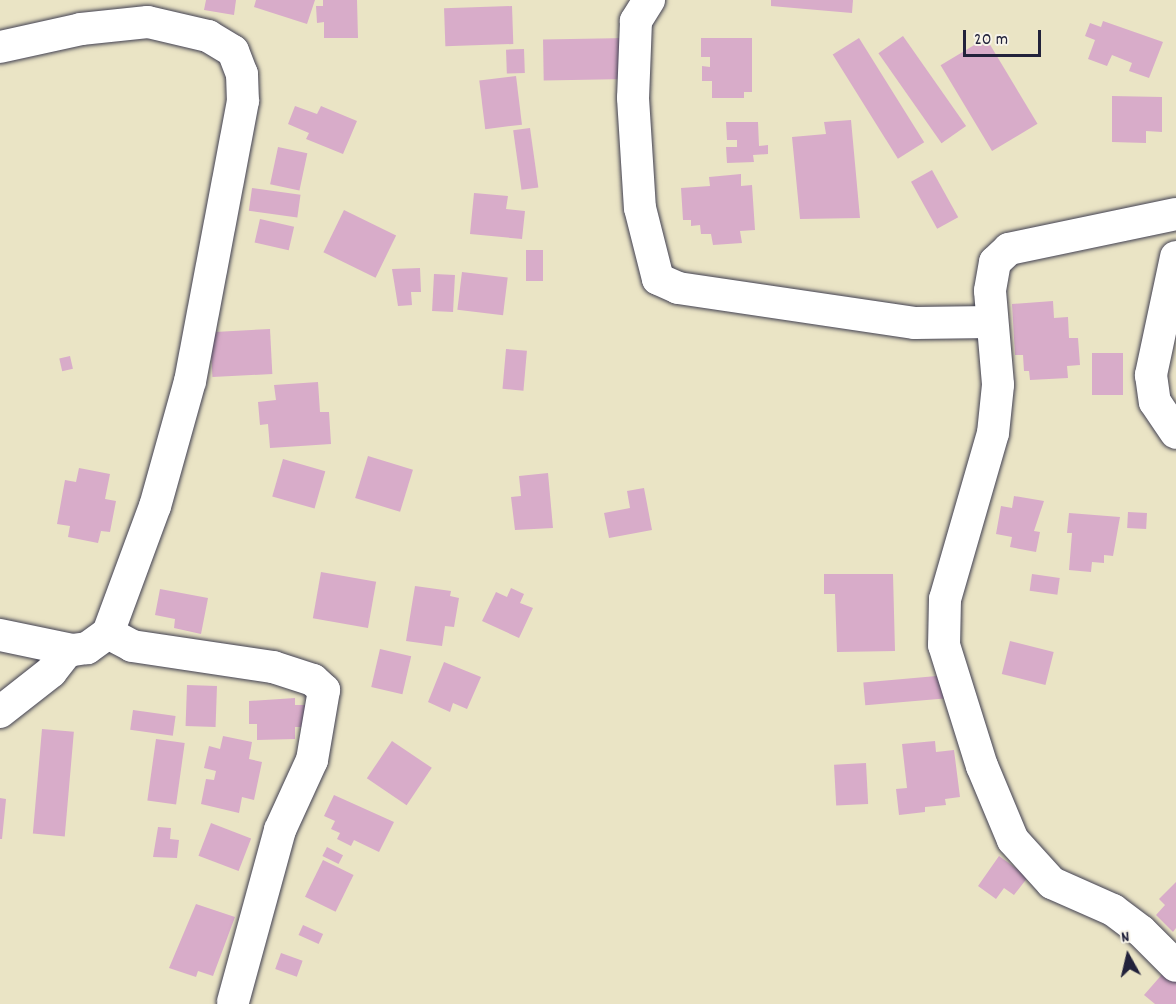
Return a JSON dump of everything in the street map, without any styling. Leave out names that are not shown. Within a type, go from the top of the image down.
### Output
[{"type":"street","points":[[648,0],[636,21],[633,98],[640,208],[658,279],[678,288],[904,321],[992,322]]},
{"type":"street","points":[[0,47],[148,11],[208,36],[233,51],[242,74],[243,101],[190,381],[155,506],[108,633],[87,648],[68,650],[0,635]]},
{"type":"street","points":[[1176,214],[1009,249],[995,262],[990,291],[998,385],[993,433],[945,599],[944,645],[958,695],[1013,840],[1052,883],[1113,910],[1141,931],[1176,966]]},
{"type":"street","points":[[1176,257],[1151,375],[1155,402],[1176,433]]},
{"type":"street","points":[[108,633],[132,646],[273,667],[313,680],[324,690],[312,760],[280,830],[233,1002]]},
{"type":"street","points":[[0,712],[51,672],[68,650]]},
{"type":"building","points":[[206,0],[236,0],[234,15],[204,10]]},
{"type":"building","points":[[256,0],[315,0],[307,24],[254,7]]},
{"type":"building","points":[[323,0],[357,0],[358,38],[324,38],[324,22],[317,23],[316,6],[323,6]]},
{"type":"building","points":[[771,0],[853,0],[852,13],[771,6]]},
{"type":"building","points":[[512,6],[513,44],[445,46],[444,8]]},
{"type":"building","points":[[1103,21],[1163,42],[1149,78],[1129,71],[1132,63],[1112,55],[1107,66],[1088,59],[1095,40],[1085,36],[1090,23],[1101,27]]},
{"type":"building","points":[[903,36],[966,126],[942,143],[878,53]]},
{"type":"building","points":[[627,38],[628,79],[544,80],[543,39]]},
{"type":"building","points":[[701,38],[752,38],[752,92],[744,92],[744,98],[712,98],[712,81],[702,81],[702,66],[710,67],[710,57],[701,57]]},
{"type":"building","points":[[859,38],[924,142],[898,159],[833,54]]},
{"type":"building","points":[[986,38],[1038,124],[992,151],[941,65]]},
{"type":"building","points":[[524,49],[525,73],[507,74],[506,50]]},
{"type":"building","points":[[516,76],[522,125],[485,129],[479,81]]},
{"type":"building","points":[[1112,96],[1162,97],[1162,132],[1146,131],[1146,143],[1112,142]]},
{"type":"building","points":[[295,106],[317,114],[321,106],[357,121],[343,154],[306,139],[309,133],[288,124]]},
{"type":"building","points":[[851,120],[860,218],[800,219],[792,137],[826,134],[824,122]]},
{"type":"building","points":[[726,122],[758,122],[759,146],[768,145],[768,154],[753,155],[754,162],[727,163],[726,147],[737,147],[737,140],[727,140]]},
{"type":"building","points":[[530,128],[538,187],[522,190],[513,130]]},
{"type":"building","points":[[278,147],[307,153],[299,190],[270,184]]},
{"type":"building","points":[[932,170],[958,217],[937,229],[911,182]]},
{"type":"building","points":[[741,174],[741,186],[752,185],[755,230],[740,231],[742,243],[713,245],[711,234],[701,234],[700,225],[691,226],[691,220],[683,220],[681,188],[710,186],[709,177]]},
{"type":"building","points":[[252,188],[301,195],[297,218],[249,211]]},
{"type":"building","points":[[474,193],[508,196],[506,209],[525,211],[522,239],[470,234]]},
{"type":"building","points":[[344,210],[396,235],[376,278],[323,252]]},
{"type":"building","points":[[260,219],[294,227],[289,250],[255,242]]},
{"type":"building","points":[[526,250],[543,250],[543,281],[526,281]]},
{"type":"building","points":[[420,268],[421,292],[411,292],[412,305],[398,306],[392,269]]},
{"type":"building","points":[[462,272],[508,278],[503,315],[457,310]]},
{"type":"building","points":[[434,274],[455,275],[453,312],[432,311]]},
{"type":"building","points":[[1053,301],[1054,318],[1068,317],[1069,338],[1078,338],[1080,365],[1067,366],[1068,378],[1030,380],[1029,371],[1024,371],[1023,355],[1015,355],[1012,304]]},
{"type":"building","points":[[270,329],[272,374],[212,377],[210,332]]},
{"type":"building","points":[[506,349],[527,351],[523,391],[503,389]]},
{"type":"building","points":[[1092,353],[1123,353],[1123,395],[1092,395]]},
{"type":"building","points":[[70,356],[73,369],[62,371],[59,358]]},
{"type":"building","points":[[318,382],[320,412],[329,412],[331,444],[270,448],[268,424],[260,425],[258,402],[276,400],[274,385]]},
{"type":"building","points":[[368,456],[413,470],[400,512],[355,498]]},
{"type":"building","points":[[283,459],[325,471],[315,509],[272,496]]},
{"type":"building","points":[[79,468],[110,474],[105,499],[116,501],[110,532],[101,531],[98,543],[68,537],[70,526],[57,524],[65,480],[76,482]]},
{"type":"building","points":[[548,473],[553,528],[515,530],[511,497],[521,496],[519,476]]},
{"type":"building","points":[[644,488],[652,530],[609,538],[604,513],[630,508],[627,491]]},
{"type":"building","points":[[1014,496],[1044,501],[1034,531],[1040,532],[1036,552],[1010,547],[1012,537],[996,534],[1001,506],[1012,508]]},
{"type":"building","points":[[1128,512],[1147,513],[1146,529],[1127,528]]},
{"type":"building","points":[[1069,513],[1120,517],[1113,556],[1104,555],[1104,563],[1092,562],[1091,572],[1069,570],[1072,533],[1067,533]]},
{"type":"building","points":[[321,572],[376,582],[368,628],[313,618]]},
{"type":"building","points":[[824,574],[893,574],[895,651],[837,652],[835,594],[824,594]]},
{"type":"building","points":[[1032,574],[1060,578],[1057,595],[1030,591]]},
{"type":"building","points":[[415,586],[451,591],[450,596],[459,598],[454,627],[445,626],[442,646],[406,641]]},
{"type":"building","points":[[511,588],[524,594],[520,603],[533,608],[519,638],[482,621],[496,592],[507,597]]},
{"type":"building","points":[[160,589],[208,598],[201,634],[174,628],[175,619],[155,615]]},
{"type":"building","points":[[1010,641],[1054,652],[1045,685],[1002,674]]},
{"type":"building","points":[[380,649],[411,656],[402,694],[371,687]]},
{"type":"building","points":[[444,662],[481,677],[467,709],[453,703],[450,712],[428,702]]},
{"type":"building","points":[[948,675],[950,698],[865,705],[863,682]]},
{"type":"building","points":[[187,685],[217,686],[216,727],[186,726]]},
{"type":"building","points":[[295,698],[295,705],[308,705],[308,727],[295,727],[295,739],[257,740],[257,724],[249,724],[249,701]]},
{"type":"building","points":[[133,710],[176,716],[173,736],[130,730]]},
{"type":"building","points":[[42,729],[74,732],[65,836],[33,834]]},
{"type":"building","points":[[223,736],[252,742],[249,759],[262,762],[254,800],[242,797],[239,813],[201,804],[206,779],[214,780],[216,771],[204,768],[209,746],[220,749]]},
{"type":"building","points":[[156,739],[185,743],[176,804],[147,800]]},
{"type":"building","points":[[392,741],[432,768],[407,805],[367,778]]},
{"type":"building","points":[[935,741],[936,752],[954,750],[960,797],[945,799],[946,805],[925,807],[925,812],[899,815],[896,789],[907,788],[902,744]]},
{"type":"building","points":[[866,763],[868,804],[836,806],[834,765]]},
{"type":"building","points":[[334,795],[394,822],[379,852],[354,840],[351,846],[337,839],[340,833],[331,829],[335,821],[324,816]]},
{"type":"building","points":[[0,798],[6,799],[2,839],[0,839]]},
{"type":"building","points":[[211,823],[251,838],[239,871],[198,856]]},
{"type":"building","points":[[158,827],[171,828],[170,839],[179,840],[177,858],[153,857]]},
{"type":"building","points":[[327,847],[343,855],[338,864],[322,856]]},
{"type":"building","points":[[999,856],[1028,877],[1014,895],[1004,888],[996,899],[978,886]]},
{"type":"building","points":[[323,860],[354,875],[336,912],[305,897]]},
{"type":"building","points":[[1176,882],[1176,928],[1173,932],[1156,915],[1165,905],[1159,899]]},
{"type":"building","points":[[196,904],[235,917],[213,976],[198,971],[196,977],[169,968]]},
{"type":"building","points":[[303,925],[323,934],[319,944],[299,935]]},
{"type":"building","points":[[281,953],[303,961],[297,977],[275,969]]},
{"type":"building","points":[[1165,971],[1176,980],[1176,1004],[1155,1004],[1144,995]]}]
